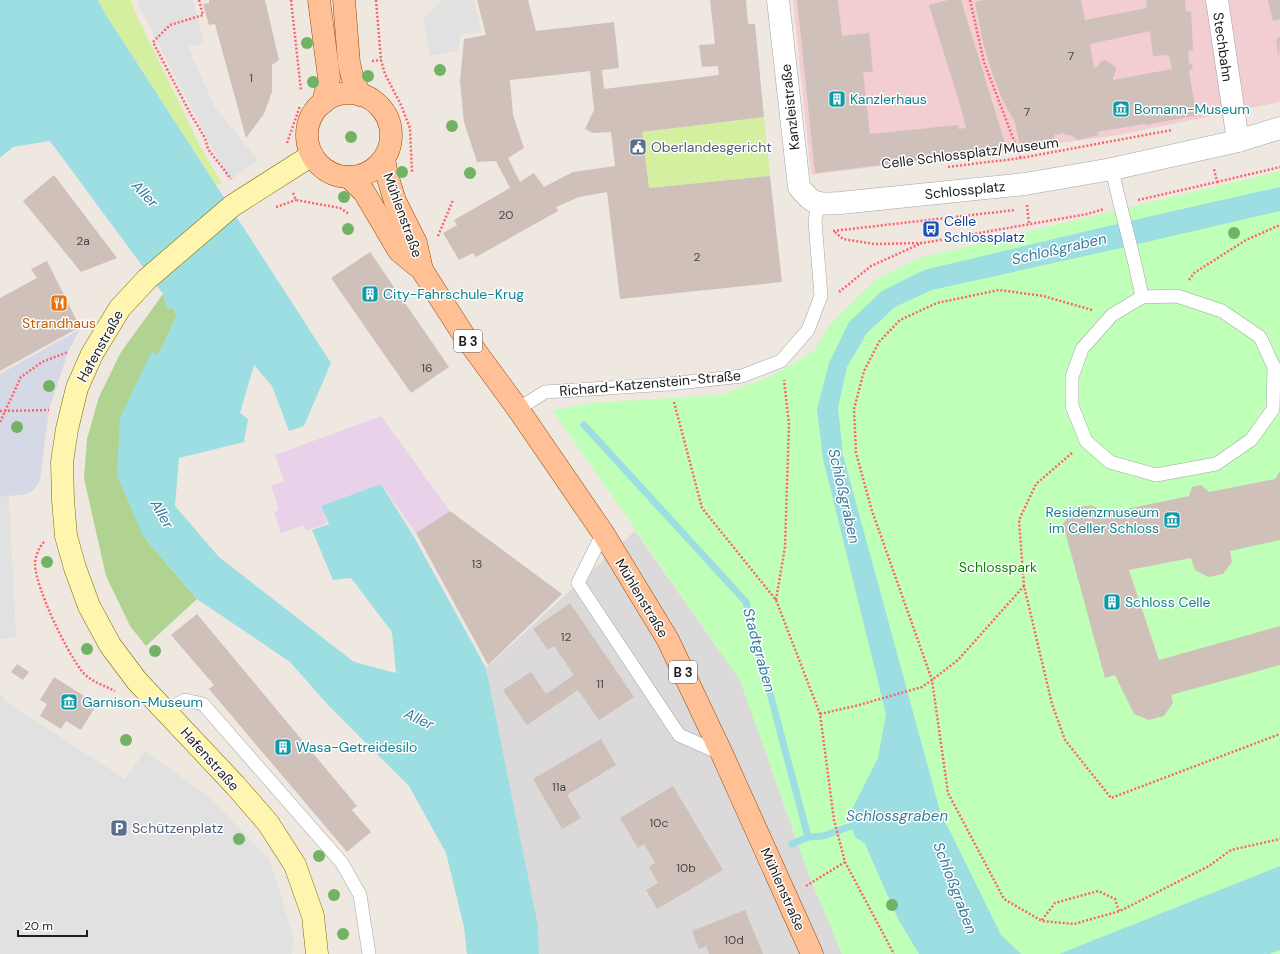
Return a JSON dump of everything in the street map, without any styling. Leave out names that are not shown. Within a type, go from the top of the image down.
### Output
[{"type":"main road","name":"Mühlenstraße","points":[[319,0],[329,78],[322,103]]},
{"type":"main road","points":[[344,0],[349,63],[352,76],[360,95]]},
{"type":"main road","name":"Mühlenstraße","points":[[347,93],[360,95],[372,100],[382,109],[389,121],[391,134],[390,147],[384,159],[377,167],[369,172],[360,176],[338,176],[327,172],[312,155],[308,142],[308,127],[313,114],[322,103],[334,96],[347,93]]},
{"type":"main road","name":"Mühlenstraße","points":[[384,159],[395,201],[416,243],[422,270]]},
{"type":"main road","name":"Mühlenstraße","points":[[349,177],[364,192],[399,251],[422,270],[463,334],[518,409],[603,533],[668,640],[722,754],[812,954]]},
{"type":"street","name":"Kanzleistraße","points":[[778,0],[799,187],[817,213]]},
{"type":"street","name":"Stechbahn","points":[[1217,0],[1238,141]]},
{"type":"street","name":"Schlossplatz","points":[[817,213],[840,203],[1025,184],[1112,169],[1238,141],[1280,128]]},
{"type":"street","name":"Hafenstraße","points":[[312,155],[232,206],[146,279],[120,308],[92,354],[77,388],[67,428],[62,462],[66,536],[88,606],[115,650],[137,680],[268,823],[295,865],[313,916],[317,954]]},
{"type":"lane","points":[[1112,169],[1142,297]]},
{"type":"lane","name":"Richard-Katzenstein-Straße","points":[[518,409],[544,392],[669,384],[742,376],[781,361],[808,330],[821,296],[817,213]]},
{"type":"lane","points":[[1177,296],[1222,310],[1260,336],[1274,367],[1273,409],[1251,440],[1216,464],[1156,475],[1110,462],[1086,441],[1072,406],[1072,377],[1082,349],[1112,315],[1142,297],[1177,296]]},
{"type":"lane","points":[[603,533],[578,583],[679,736],[722,754]]},
{"type":"lane","points":[[166,711],[185,700],[203,704],[342,863],[360,895],[369,954]]},
{"type":"path","points":[[199,0],[203,15],[170,25],[152,42],[205,138],[208,149],[235,184]]},
{"type":"path","points":[[291,0],[299,67]]},
{"type":"path","points":[[376,0],[381,60],[385,74],[410,128],[412,176]]},
{"type":"path","points":[[970,0],[984,62],[1021,158]]},
{"type":"path","name":"Celle Schlossplatz/Museum","points":[[944,168],[1021,158],[1175,130]]},
{"type":"path","points":[[817,213],[833,231],[843,238],[874,244],[923,243],[1120,208],[1280,167]]},
{"type":"path","points":[[1214,170],[1217,182]]},
{"type":"path","points":[[437,239],[453,200]]},
{"type":"path","points":[[1177,296],[1194,273],[1246,240],[1280,225]]},
{"type":"path","points":[[821,296],[840,292],[871,266],[923,243]]},
{"type":"path","points":[[1112,315],[1043,296],[998,290],[937,302],[900,320],[879,342],[864,371],[854,409],[856,453],[872,511],[932,680],[948,793],[1004,899],[1042,921],[1074,924],[1120,911],[1209,866],[1231,850],[1280,839]]},
{"type":"path","points":[[0,422],[22,377],[42,362],[74,350]]},
{"type":"path","points":[[776,600],[785,547],[790,424],[781,361]]},
{"type":"path","points":[[669,384],[702,508],[776,600],[820,714],[834,820],[845,862],[894,954]]},
{"type":"path","points":[[0,411],[53,409],[52,414]]},
{"type":"path","points":[[1086,441],[1036,484],[1019,520],[1024,586],[1052,704],[1065,740],[1111,798],[1280,734]]},
{"type":"path","points":[[46,540],[38,552],[35,563],[36,575],[55,623],[82,671],[90,679],[119,693]]},
{"type":"path","points":[[820,714],[859,705],[922,687],[958,660],[1024,586]]},
{"type":"path","points":[[786,898],[845,862]]},
{"type":"path","points":[[1042,921],[1055,903],[1098,891],[1115,899],[1120,911]]},
{"type":"shaded area","points":[[138,0],[193,0],[204,43],[188,47],[214,106],[258,160],[229,181],[141,10]]},
{"type":"shaded area","points":[[442,0],[474,0],[481,32],[461,34],[458,51],[430,56],[423,19]]},
{"type":"shaded area","points":[[793,0],[1280,0],[1280,102],[1113,136],[811,175]]},
{"type":"shaded area","points":[[80,329],[68,352],[49,410],[40,480],[35,489],[27,494],[0,497],[0,374]]},
{"type":"shaded area","points":[[381,416],[450,511],[416,533],[381,484],[322,506],[327,523],[306,531],[304,525],[281,533],[274,512],[279,510],[271,486],[284,481],[275,455]]},
{"type":"shaded area","points":[[9,496],[16,637],[0,639],[0,497]]},
{"type":"shaded area","points":[[635,531],[740,680],[809,875],[842,954],[539,954],[538,925],[486,668]]},
{"type":"shaded area","name":"Schützenplatz","points":[[0,693],[5,701],[125,779],[145,751],[208,796],[270,860],[293,936],[292,954],[0,954]]},
{"type":"green space","points":[[98,0],[131,0],[135,12],[200,146],[222,184],[216,185],[106,15]]},
{"type":"green space","points":[[764,117],[770,176],[649,188],[642,132]]},
{"type":"green space","name":"Schlosspark","points":[[1280,171],[1280,954],[842,954],[809,875],[740,680],[553,411],[589,403],[720,395],[774,375],[814,351],[830,324],[877,279],[919,258]]},
{"type":"green space","points":[[163,294],[168,309],[172,307],[177,315],[158,356],[152,351],[143,536],[197,599],[146,646],[130,626],[106,576],[84,478],[87,439],[99,397],[121,352]]},
{"type":"water","name":"Aller","points":[[0,0],[98,0],[106,15],[331,363],[304,426],[289,431],[272,386],[254,365],[240,413],[248,419],[244,442],[179,458],[175,506],[219,557],[354,662],[396,673],[392,632],[351,578],[333,580],[312,530],[329,524],[321,506],[381,484],[414,537],[486,668],[538,925],[539,954],[467,954],[464,927],[446,853],[409,786],[328,705],[290,662],[197,599],[143,536],[117,475],[120,418],[152,351],[158,355],[177,315],[172,307],[168,310],[163,294],[50,141],[13,147],[0,158]]},
{"type":"water","name":"Schlossgraben","points":[[1280,187],[1280,211],[932,290],[895,307],[867,333],[847,367],[838,408],[843,455],[940,811],[1001,935],[1021,954],[919,954],[898,919],[865,844],[855,837],[848,817],[878,758],[886,714],[823,459],[817,409],[829,363],[849,322],[882,291],[924,270]]},
{"type":"water","points":[[1280,866],[1280,950],[1269,954],[1059,954]]},
{"type":"building","points":[[209,0],[265,0],[279,60],[272,65],[272,92],[264,114],[246,138],[215,24],[209,25],[203,4],[209,3]]},
{"type":"building","points":[[477,0],[528,0],[536,31],[614,22],[619,68],[602,70],[604,89],[719,75],[718,66],[702,67],[699,45],[715,44],[710,0],[746,0],[748,24],[755,24],[764,117],[642,132],[649,188],[770,176],[782,282],[620,299],[607,192],[579,197],[556,207],[558,211],[476,257],[473,253],[459,260],[443,233],[457,225],[454,220],[510,188],[496,161],[477,162],[464,122],[460,81],[464,39],[486,35]],"holes":[[[590,71],[594,110],[585,129],[593,133],[611,132],[615,166],[573,172],[544,187],[534,173],[520,182],[508,158],[524,148],[513,115],[510,80]]]},
{"type":"building","points":[[797,0],[838,0],[842,36],[869,33],[873,72],[863,72],[870,134],[958,125],[958,129],[966,128],[929,5],[948,0],[961,0],[1007,150],[815,173]]},
{"type":"building","points":[[984,0],[1081,0],[1085,20],[1147,8],[1146,0],[1185,0],[1186,12],[1191,11],[1193,50],[1188,51],[1189,63],[1192,64],[1193,67],[1189,71],[1196,112],[1198,115],[1197,117],[1193,116],[1150,125],[1144,124],[1097,132],[1099,135],[1078,140],[1070,135],[1065,135],[1064,133],[1054,135],[1055,140],[1020,147],[1015,122],[1002,99],[990,67],[983,43],[975,2]],"holes":[[[1150,31],[1153,56],[1169,55],[1172,69],[1113,80],[1116,67],[1105,60],[1101,61],[1097,67],[1094,68],[1090,44]]]},
{"type":"building","points":[[1268,0],[1280,0],[1280,19],[1273,21]]},
{"type":"building","points":[[1278,37],[1280,37],[1279,59],[1276,41]]},
{"type":"building","points":[[54,175],[117,258],[81,272],[23,201]]},
{"type":"building","points":[[370,252],[449,367],[411,393],[331,278]]},
{"type":"building","points":[[47,261],[80,327],[0,371],[0,298],[37,278],[31,269]]},
{"type":"building","name":"Schloss Celle","points":[[1280,471],[1280,540],[1230,551],[1232,562],[1223,574],[1208,577],[1195,570],[1191,558],[1129,570],[1159,660],[1280,626],[1280,665],[1171,695],[1173,703],[1164,716],[1149,720],[1134,714],[1115,675],[1105,678],[1063,524],[1074,508],[1091,505],[1107,513],[1189,496],[1192,487],[1201,485],[1209,492],[1275,479]]},
{"type":"building","points":[[450,511],[562,594],[488,665],[416,533]]},
{"type":"building","points":[[570,603],[634,697],[599,720],[578,690],[527,725],[503,690],[531,672],[546,694],[574,675],[554,646],[548,650],[533,629]]},
{"type":"building","name":"Wasa-Getreidesilo","points":[[197,614],[357,806],[352,810],[371,832],[347,852],[209,689],[214,685],[171,635]]},
{"type":"building","points":[[17,664],[29,672],[23,680],[11,672]]},
{"type":"building","name":"Garnison-Museum","points":[[54,677],[97,704],[81,730],[66,721],[61,729],[40,716],[47,704],[40,700]]},
{"type":"building","points":[[601,739],[616,765],[567,795],[581,818],[562,829],[533,779]]},
{"type":"building","points":[[673,786],[723,870],[657,909],[646,890],[658,883],[649,867],[655,863],[644,844],[638,848],[620,818]]},
{"type":"building","points":[[745,910],[763,954],[709,954],[706,946],[699,949],[692,931]]},
{"type":"waterway","name":"Stadtgraben","points":[[584,425],[746,602],[808,837]]},
{"type":"waterway","name":"Stadtgraben","points":[[792,844],[808,837],[823,836],[860,823]]},
{"type":"place","name":"Kanzlerhaus","points":[[837,99]]},
{"type":"place","name":"Bomann-Museum","points":[[1121,109]]},
{"type":"place","name":"Oberlandesgericht","points":[[638,147]]},
{"type":"place","name":"Celle Schlossplatz","points":[[931,229]]},
{"type":"place","name":"City-Fahrschule-Krug","points":[[370,294]]},
{"type":"place","name":"Strandhaus","points":[[59,303]]},
{"type":"place","name":"Residenzmuseum im Celler Schloss","points":[[1172,520]]},
{"type":"place","name":"Schloss Celle","points":[[1112,602]]},
{"type":"place","name":"Garnison-Museum","points":[[69,702]]},
{"type":"place","name":"Wasa-Getreidesilo","points":[[283,747]]},
{"type":"place","name":"Schützenplatz","points":[[119,828]]},
{"type":"water label","name":"Schloßgraben","points":[[1059,249]]},
{"type":"water label","name":"Schloßgraben","points":[[844,496]]},
{"type":"water label","name":"Schloßgraben","points":[[955,888]]}]
